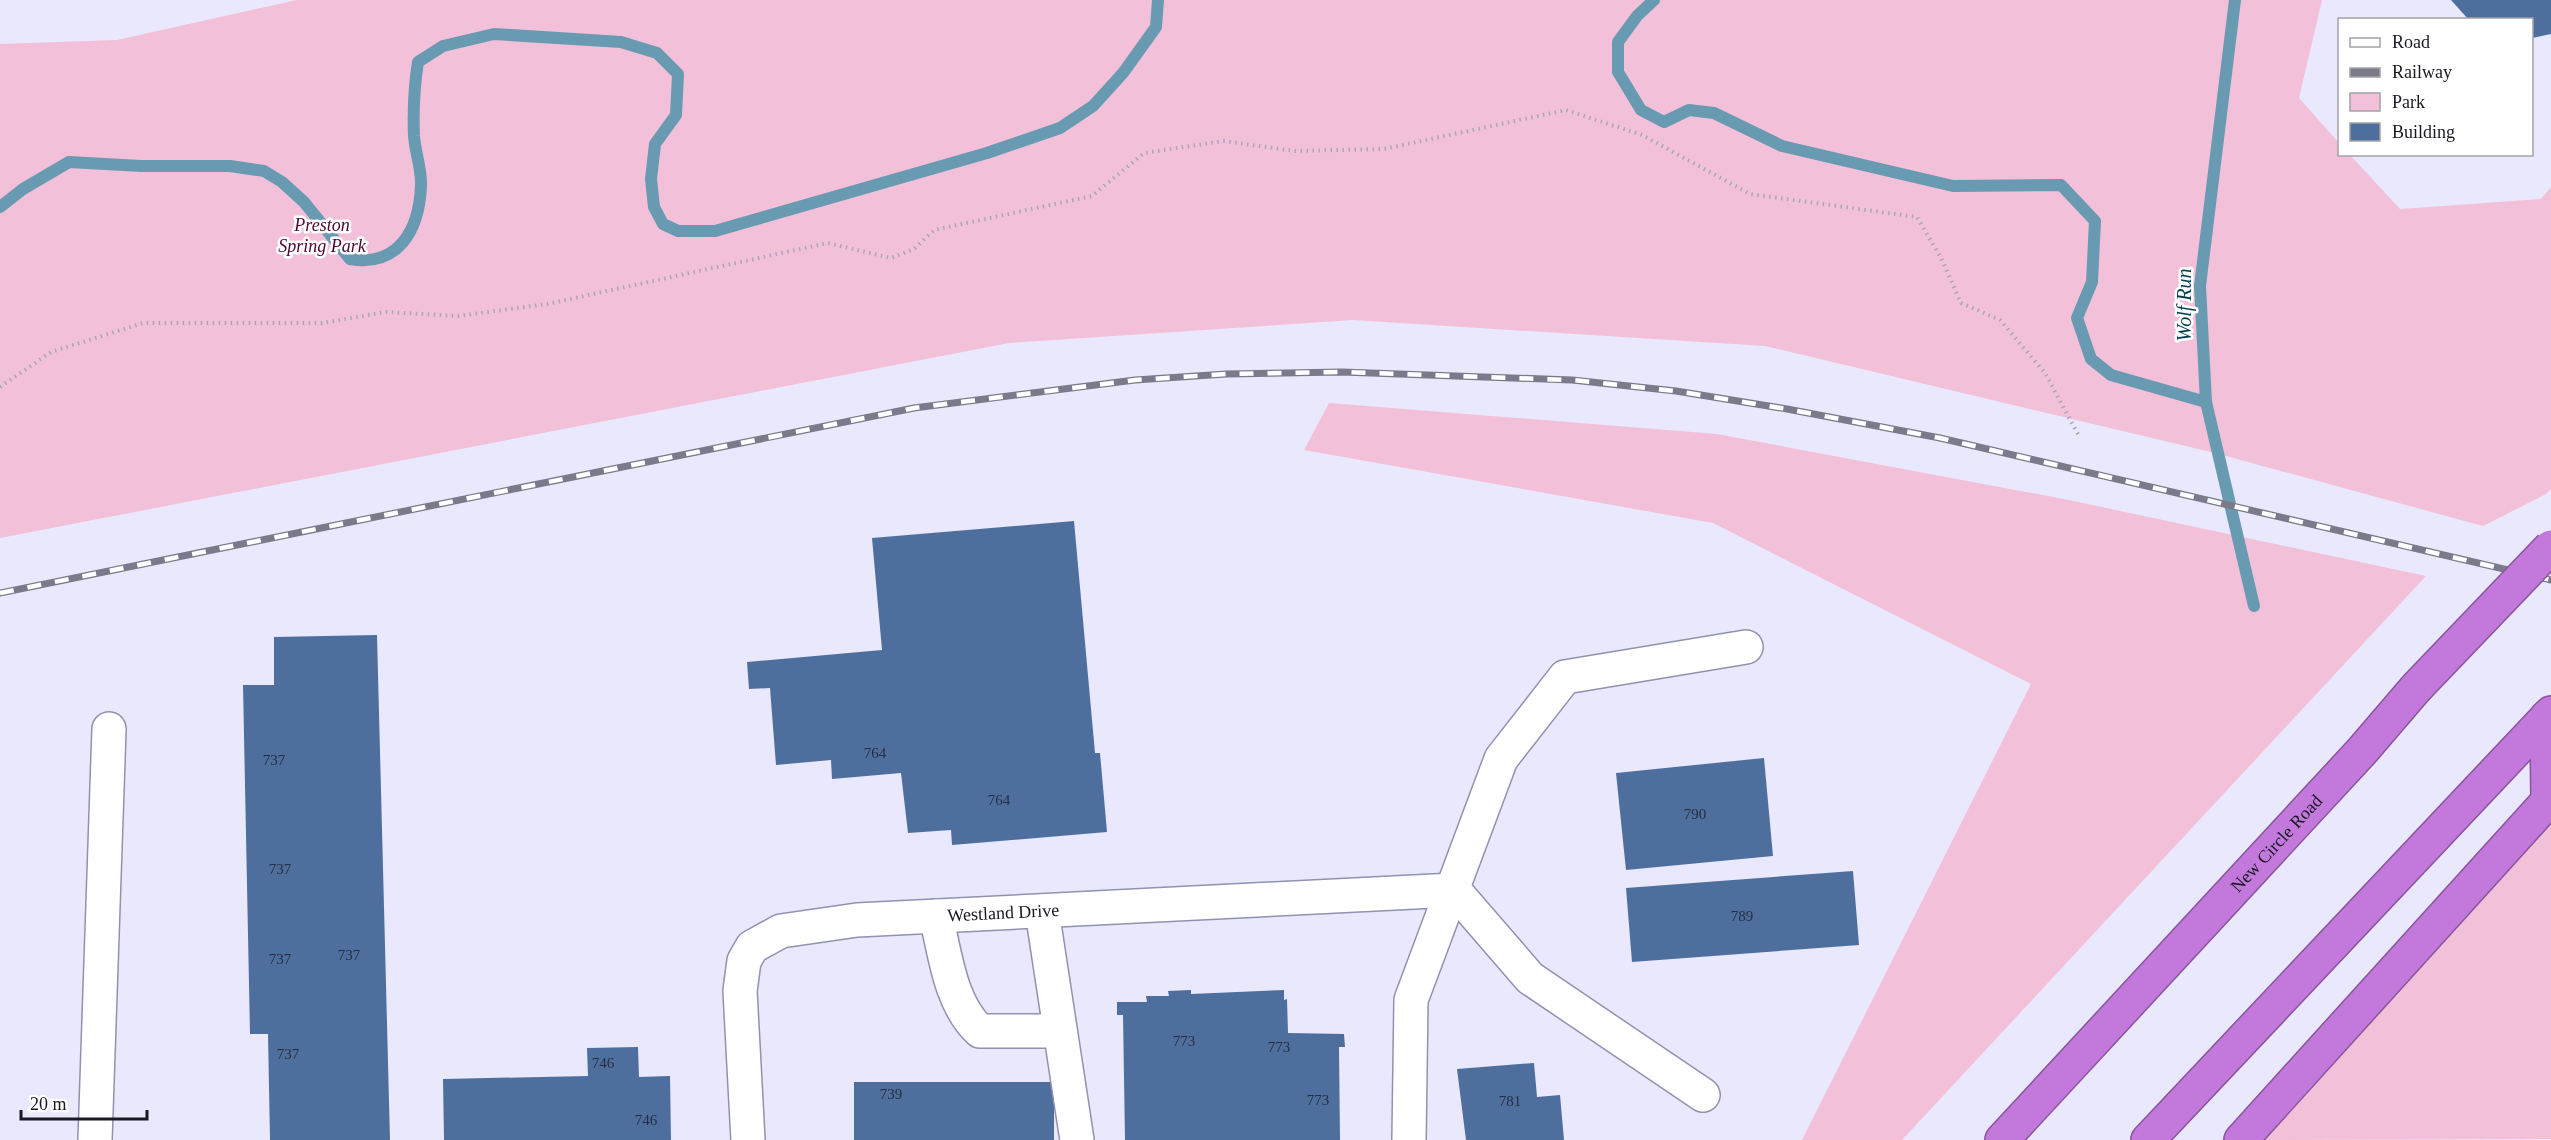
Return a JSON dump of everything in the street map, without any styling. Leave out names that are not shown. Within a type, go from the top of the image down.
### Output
[{"type":"highway","name":"New Circle Road","points":[[2002,1140],[2362,751],[2416,688],[2551,547]]},
{"type":"highway","points":[[2148,1140],[2549,715]]},
{"type":"highway","points":[[2241,1140],[2548,801],[2549,715]]},
{"type":"street","points":[[1409,1140],[1411,1000],[1501,759],[1565,677],[1746,647]]},
{"type":"street","points":[[95,1135],[109,729]]},
{"type":"street","points":[[1454,890],[1530,978],[1703,1095]]},
{"type":"street","name":"Westland Drive","points":[[748,1140],[740,991],[744,961],[752,947],[782,931],[816,924],[936,916],[1454,890]]},
{"type":"street","points":[[1042,911],[1077,1140]]},
{"type":"street","points":[[936,916],[958,1002],[970,1023],[980,1031],[1060,1031]]},
{"type":"path","points":[[0,387],[51,352],[142,323],[322,323],[386,312],[458,316],[547,304],[828,243],[891,258],[914,249],[934,230],[1092,196],[1144,153],[1224,141],[1295,151],[1384,150],[1566,110],[1642,135],[1750,194],[1917,217],[1941,258],[1960,303],[2000,320],[2045,373],[2080,438]]},
{"type":"green space","name":"Preston Spring Park","points":[[297,0],[2322,0],[2299,98],[2338,142],[2338,156],[2351,156],[2400,209],[2541,199],[2551,187],[2551,489],[2546,494],[2483,526],[2215,453],[1765,346],[1353,320],[1009,343],[0,538],[0,44],[117,40]]},
{"type":"green space","points":[[1329,403],[1717,434],[2064,499],[2426,576],[1902,1140],[1802,1140],[2031,684],[1713,523],[1304,450]]},
{"type":"green space","points":[[2551,810],[2551,1139],[2257,1140]]},
{"type":"building","points":[[2451,0],[2551,0],[2551,34],[2533,38],[2533,18],[2467,18]]},
{"type":"building","points":[[1074,521],[1095,753],[1100,753],[1107,832],[952,845],[951,830],[908,833],[901,773],[832,779],[831,760],[776,765],[770,688],[749,689],[747,662],[882,650],[872,538]]},
{"type":"building","points":[[377,635],[390,1140],[270,1140],[268,1034],[250,1034],[243,685],[274,685],[274,637]]},
{"type":"building","points":[[1764,758],[1773,856],[1626,870],[1616,773]]},
{"type":"building","points":[[1853,871],[1859,945],[1632,962],[1626,888]]},
{"type":"building","points":[[1191,990],[1191,994],[1284,990],[1284,1000],[1287,999],[1288,1033],[1344,1034],[1345,1047],[1339,1047],[1340,1140],[1125,1140],[1123,1015],[1117,1015],[1117,1002],[1147,1002],[1146,996],[1169,996],[1168,991]]},
{"type":"building","points":[[638,1047],[639,1077],[670,1076],[671,1140],[444,1140],[443,1079],[588,1076],[587,1048]]},
{"type":"building","points":[[1534,1063],[1537,1097],[1560,1095],[1564,1140],[1466,1140],[1457,1069]]},
{"type":"building","points":[[854,1082],[1054,1082],[1054,1140],[854,1140]]},
{"type":"waterway","points":[[0,207],[23,189],[69,162],[141,166],[230,166],[264,171],[282,182],[304,202],[350,259],[367,260],[381,257],[393,251],[403,242],[416,218],[421,180],[414,127],[418,62],[443,46],[494,34],[621,42],[657,53],[678,74],[676,115],[655,144],[651,179],[654,207],[663,224],[678,231],[715,231],[987,153],[1060,128],[1093,106],[1123,73],[1156,27],[1158,0]]},
{"type":"waterway","points":[[1654,0],[1637,16],[1618,42],[1618,72],[1641,110],[1664,122],[1689,110],[1714,113],[1782,146],[1953,186],[2061,185],[2095,221],[2092,282],[2077,318],[2091,359],[2111,375],[2206,402]]},
{"type":"waterway","name":"Wolf Run","points":[[2235,0],[2200,286],[2206,402],[2254,606]]},
{"type":"railway","points":[[0,593],[914,408],[1135,380],[1226,374],[1342,372],[1572,380],[1676,391],[1787,409],[1940,438],[2551,580]]}]
